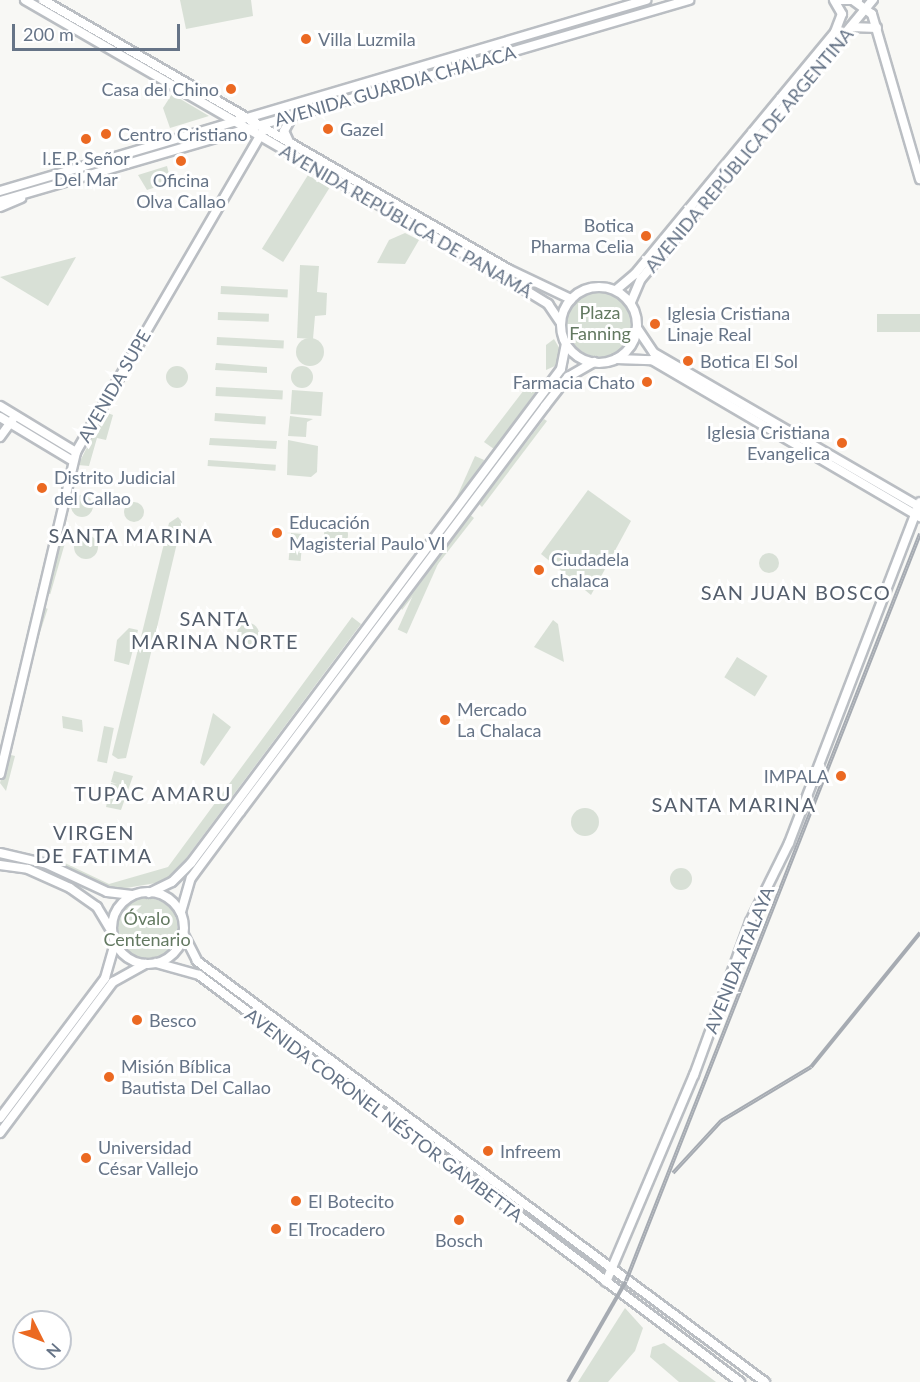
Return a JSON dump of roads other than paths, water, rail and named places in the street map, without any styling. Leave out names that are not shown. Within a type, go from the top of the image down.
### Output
[{"type":"main road","points":[[25,0],[248,129]]},
{"type":"main road","name":"AVENIDA REPÚBLICA DE PANAMÁ","points":[[43,0],[246,118],[261,130],[548,304],[561,323]]},
{"type":"main road","name":"AVENIDA GUARDIA CHALACA","points":[[0,207],[33,194],[248,129],[261,130],[333,98],[472,51],[646,0]]},
{"type":"main road","name":"AVENIDA GUARDIA CHALACA","points":[[0,190],[235,121],[474,63],[689,0]]},
{"type":"main road","points":[[836,0],[870,3],[920,179]]},
{"type":"main road","name":"AVENIDA REPÚBLICA DE ARGENTINA","points":[[616,290],[635,274],[835,32],[842,14],[836,0]]},
{"type":"main road","name":"AVENIDA REPÚBLICA DE ARGENTINA","points":[[630,302],[641,279],[870,3]]},
{"type":"main road","points":[[569,23],[572,34]]},
{"type":"main road","points":[[850,27],[877,28]]},
{"type":"main road","points":[[472,51],[474,63]]},
{"type":"main road","points":[[290,144],[284,131],[294,115]]},
{"type":"main road","name":"AVENIDA REPÚBLICA DE PANAMÁ","points":[[261,130],[290,144],[508,269],[571,299]]},
{"type":"main road","name":"AVENIDA SUPE","points":[[0,774],[76,452],[261,130]]},
{"type":"main road","points":[[117,155],[121,167]]},
{"type":"main road","name":"AVENIDA GUARDIA CHALACA","points":[[0,201],[33,194]]},
{"type":"main road","points":[[0,853],[47,864],[107,892],[135,895],[149,893],[172,882],[191,863],[561,369],[566,343],[561,323],[571,299],[597,286],[616,290],[630,302],[637,328],[654,353],[875,485]]},
{"type":"main road","points":[[616,358],[631,346],[637,328]]},
{"type":"main road","points":[[566,343],[594,362]]},
{"type":"main road","points":[[0,1133],[33,1082],[96,998],[120,976],[145,964],[156,963],[176,951],[183,933],[181,912],[191,879],[550,399],[576,369],[594,362],[616,358],[652,360],[919,509]]},
{"type":"main road","points":[[0,406],[76,452]]},
{"type":"main road","points":[[2,435],[15,415]]},
{"type":"main road","points":[[0,418],[73,461]]},
{"type":"main road","points":[[0,418],[2,435]]},
{"type":"main road","name":"AVENIDA ATALAYA","points":[[606,1282],[614,1271],[750,922],[787,849],[919,509]]},
{"type":"main road","points":[[0,865],[28,869],[70,888],[97,907],[112,931],[115,944],[125,957],[145,964]]},
{"type":"main road","points":[[149,893],[164,897],[181,912]]},
{"type":"main road","points":[[112,931],[119,908],[135,895]]},
{"type":"main road","name":"AVENIDA CORONEL NÉSTOR GAMBETTA","points":[[183,933],[197,961],[765,1382]]},
{"type":"main road","points":[[96,998],[109,971],[115,944]]},
{"type":"main road","name":"AVENIDA CORONEL NÉSTOR GAMBETTA","points":[[156,963],[199,975],[740,1382]]},
{"type":"main road","points":[[0,1118],[33,1082]]},
{"type":"railway","points":[[568,1382],[626,1281],[920,534]]},
{"type":"railway","points":[[673,1173],[721,1121],[811,1067],[920,933]]},
{"type":"place","name":"Villa Luzmila","points":[[306,39]]},
{"type":"place","name":"Casa del Chino","points":[[231,89]]},
{"type":"place","name":"Gazel","points":[[328,129]]},
{"type":"place","name":"Centro Cristiano","points":[[106,134]]},
{"type":"place","name":"I.E.P. Señor Del Mar","points":[[86,139]]},
{"type":"place","name":"Oficina Olva Callao","points":[[181,161]]},
{"type":"place","name":"Botica Pharma Celia","points":[[646,236]]},
{"type":"place","name":"Iglesia Cristiana Linaje Real","points":[[655,324]]},
{"type":"place","name":"Botica El Sol","points":[[688,361]]},
{"type":"place","name":"Farmacia Chato","points":[[647,382]]},
{"type":"place","name":"Iglesia Cristiana Evangelica","points":[[842,443]]},
{"type":"place","name":"Distrito Judicial del Callao","points":[[42,488]]},
{"type":"place","name":"Educación Magisterial Paulo VI","points":[[277,533]]},
{"type":"place","name":"Ciudadela chalaca","points":[[539,570]]},
{"type":"place","name":"Mercado La Chalaca","points":[[445,720]]},
{"type":"place","name":"IMPALA","points":[[841,776]]},
{"type":"place","name":"Besco","points":[[137,1020]]},
{"type":"place","name":"Misión Bíblica Bautista Del Callao","points":[[109,1077]]},
{"type":"place","name":"Infreem","points":[[488,1151]]},
{"type":"place","name":"Universidad César Vallejo","points":[[86,1158]]},
{"type":"place","name":"El Botecito","points":[[296,1201]]},
{"type":"place","name":"Bosch","points":[[459,1220]]},
{"type":"place","name":"El Trocadero","points":[[276,1229]]},
{"type":"district","name":"SANTA MARINA","points":[[131,535]]},
{"type":"district","name":"SAN JUAN BOSCO","points":[[796,592]]},
{"type":"district","name":"SANTA MARINA NORTE","points":[[215,630]]},
{"type":"district","name":"TUPAC AMARU","points":[[153,793]]},
{"type":"district","name":"SANTA MARINA","points":[[734,804]]},
{"type":"district","name":"VIRGEN DE FATIMA","points":[[94,844]]},
{"type":"park label","name":"Plaza Fanning","points":[[600,323]]},
{"type":"park label","name":"Óvalo Centenario","points":[[147,929]]}]
